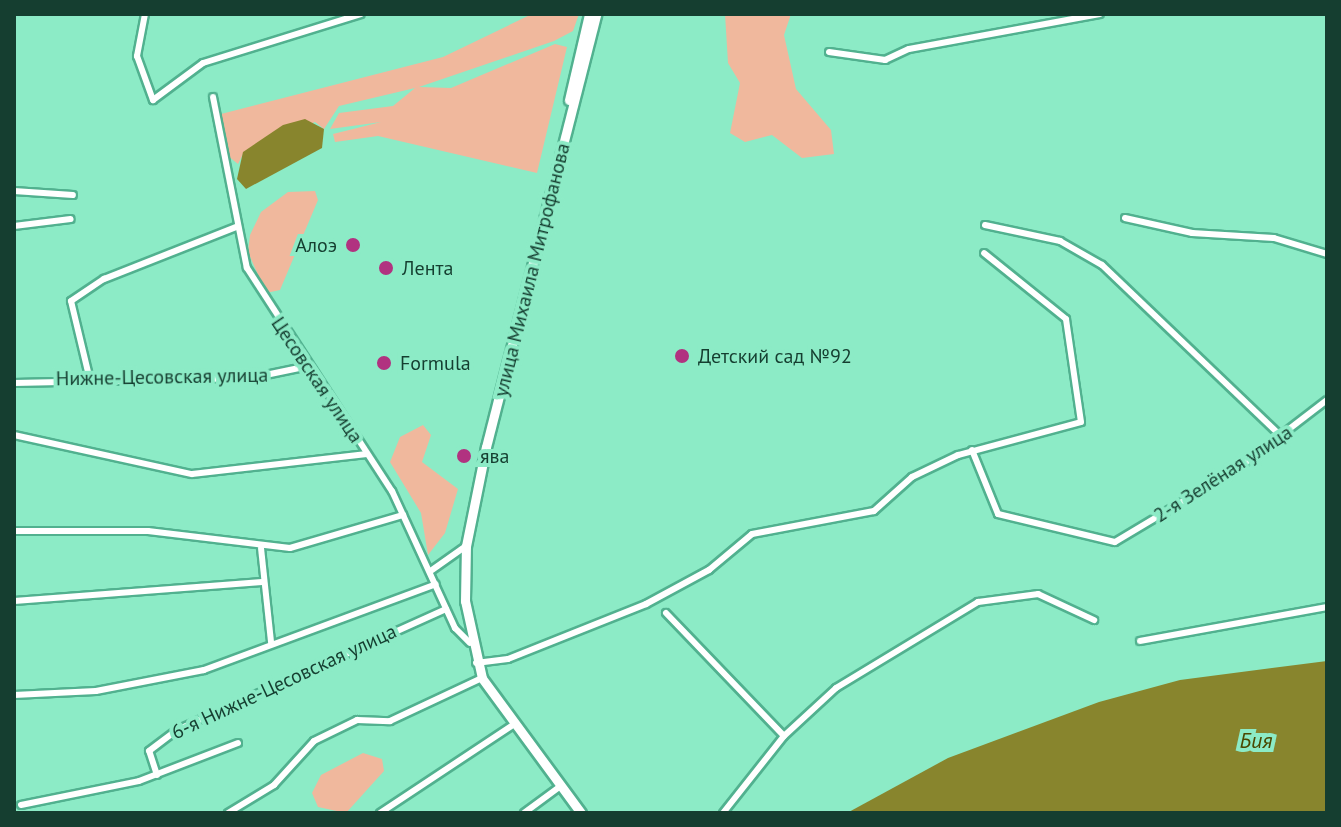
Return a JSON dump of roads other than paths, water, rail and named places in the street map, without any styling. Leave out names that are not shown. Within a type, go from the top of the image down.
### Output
[{"type":"main road","name":"улица Михаила Митрофанова","points":[[581,813],[482,678],[475,663],[470,643],[466,546],[589,27],[589,14]]},
{"type":"main road","name":"улица Михаила Митрофанова","points":[[589,27],[596,14]]},
{"type":"street","points":[[145,14],[137,56],[153,100],[197,65],[361,14]]},
{"type":"street","points":[[829,52],[885,60],[909,49],[1100,14]]},
{"type":"street","name":"Цесовская улица","points":[[213,97],[236,227],[260,293],[367,454],[432,570],[446,609],[470,643]]},
{"type":"street","points":[[14,191],[73,195]]},
{"type":"street","points":[[1125,218],[1192,233],[1274,238],[1327,254]]},
{"type":"street","points":[[14,226],[71,219]]},
{"type":"street","points":[[985,225],[1060,241],[1102,265],[1282,437]]},
{"type":"street","points":[[89,376],[71,301],[104,279],[236,227]]},
{"type":"street","points":[[475,663],[508,659],[646,604],[709,570],[752,534],[874,511],[912,477],[972,450],[1081,422],[1075,342],[1062,311],[984,253]]},
{"type":"street","name":"Нижне-Цесовская улица","points":[[14,383],[89,376],[251,378],[309,366]]},
{"type":"street","name":"2-я Зелёная улица","points":[[972,450],[998,514],[1115,542],[1282,437],[1327,400]]},
{"type":"street","points":[[14,435],[192,474],[367,454]]},
{"type":"street","points":[[14,531],[148,531],[261,548],[296,547],[403,515]]},
{"type":"street","points":[[432,570],[466,546]]},
{"type":"street","points":[[261,548],[262,582],[271,642]]},
{"type":"street","points":[[14,601],[262,582]]},
{"type":"street","points":[[15,695],[174,676],[436,584]]},
{"type":"street","points":[[723,813],[784,736],[870,662],[978,602],[1038,594],[1094,620]]},
{"type":"street","points":[[1140,641],[1327,607]]},
{"type":"street","name":"6-я Нижне-Цесовская улица","points":[[157,775],[150,749],[177,730],[446,609]]},
{"type":"street","points":[[666,613],[784,736]]},
{"type":"street","points":[[228,813],[274,785],[314,741],[357,720],[390,721],[482,678]]},
{"type":"street","points":[[380,813],[516,723]]},
{"type":"street","points":[[21,805],[157,775],[238,743]]},
{"type":"street","points":[[524,813],[562,785]]},
{"type":"water","points":[[305,119],[324,129],[322,148],[246,189],[237,179],[243,152],[283,125]]},
{"type":"water","name":"Бия","points":[[1327,661],[1327,813],[847,813],[948,758],[1099,702],[1180,680]]},
{"type":"place","name":"Алоэ","points":[[353,245]]},
{"type":"place","name":"Лента","points":[[386,268]]},
{"type":"place","name":"Детский сад №92","points":[[682,356]]},
{"type":"place","name":"Formula","points":[[384,363]]},
{"type":"place","name":"ява","points":[[464,456]]}]
